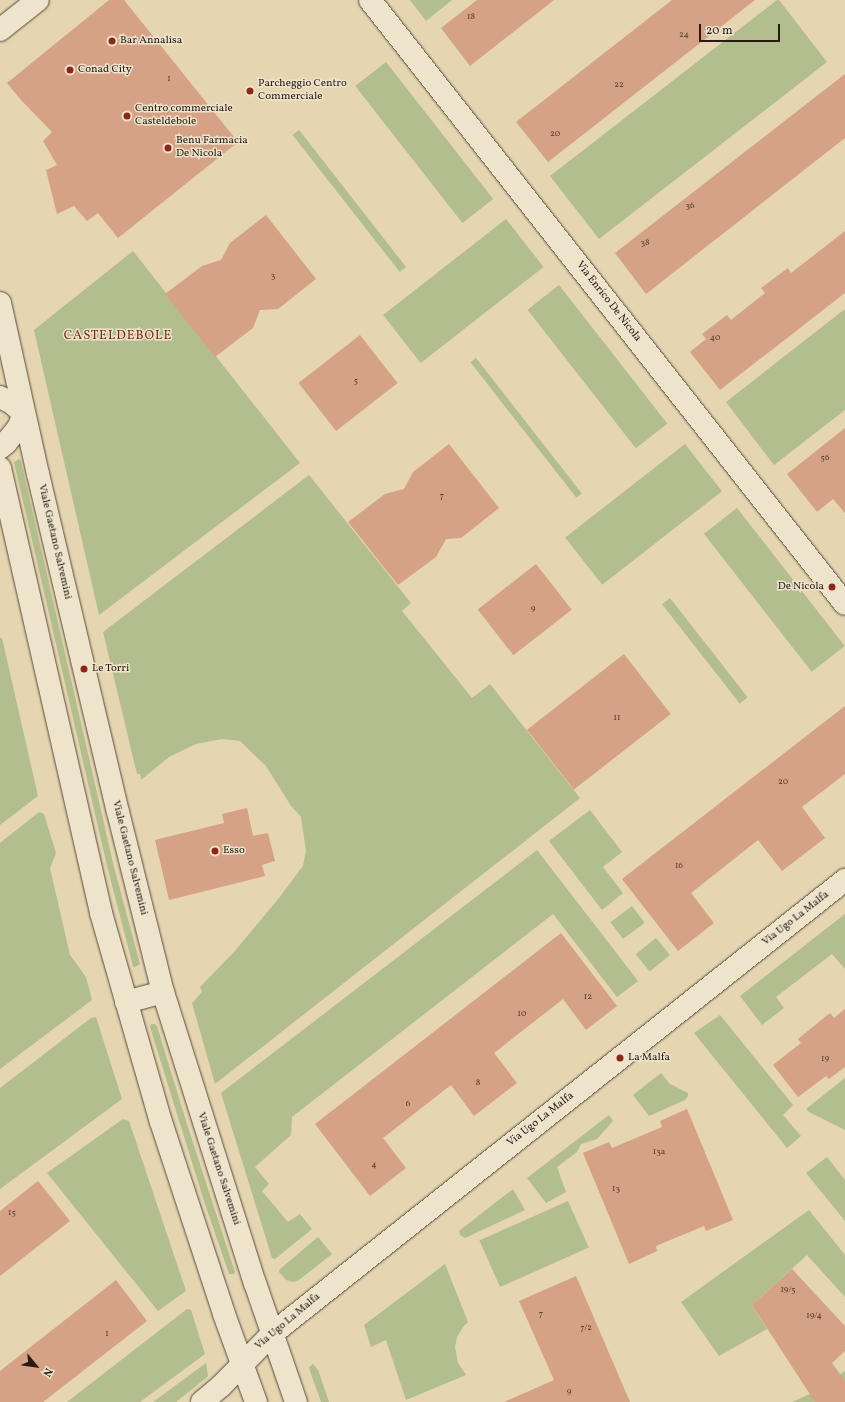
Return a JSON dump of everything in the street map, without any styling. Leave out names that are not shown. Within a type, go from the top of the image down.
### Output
[{"type":"main road","points":[[0,30],[38,0]]},
{"type":"main road","name":"Via Enrico De Nicola","points":[[370,0],[845,604]]},
{"type":"main road","name":"Viale Gaetano Salvemini","points":[[0,303],[24,414],[118,812],[163,992],[202,1121],[296,1402]]},
{"type":"main road","points":[[0,397],[12,403],[24,414],[18,428],[0,448]]},
{"type":"main road","points":[[0,468],[101,913],[161,1122],[256,1402]]},
{"type":"main road","name":"Via Ugo La Malfa","points":[[202,1402],[221,1386],[272,1333],[845,880]]},
{"type":"main road","points":[[126,1002],[163,992]]},
{"type":"green space","points":[[410,0],[452,0],[426,21]]},
{"type":"green space","points":[[777,0],[779,0],[827,62],[599,239],[550,176]]},
{"type":"green space","points":[[386,62],[493,199],[462,223],[355,86]]},
{"type":"green space","points":[[299,130],[406,267],[400,272],[293,135]]},
{"type":"green space","points":[[506,219],[544,267],[421,363],[383,315]]},
{"type":"green space","points":[[133,251],[300,463],[99,615],[34,330]]},
{"type":"green space","points":[[559,285],[667,424],[636,448],[527,310]]},
{"type":"green space","points":[[845,309],[845,410],[774,465],[726,402]]},
{"type":"green space","points":[[476,358],[582,494],[576,498],[470,362]]},
{"type":"green space","points":[[685,444],[722,491],[602,585],[565,538]]},
{"type":"green space","points":[[19,459],[21,461],[114,867],[140,964],[135,967],[133,966],[108,870],[14,462]]},
{"type":"green space","points":[[309,475],[411,603],[402,611],[472,698],[490,684],[580,798],[215,1084],[192,1003],[202,992],[200,987],[234,952],[279,898],[303,866],[306,851],[301,817],[291,806],[266,766],[240,741],[222,739],[196,744],[169,757],[141,780],[140,774],[137,774],[103,632]]},
{"type":"green space","points":[[737,508],[845,646],[812,672],[704,534]]},
{"type":"green space","points":[[670,598],[748,697],[740,703],[662,604]]},
{"type":"green space","points":[[0,638],[2,638],[38,796],[0,825]]},
{"type":"green space","points":[[590,810],[622,852],[603,867],[623,893],[602,910],[549,841]]},
{"type":"green space","points":[[39,812],[44,814],[56,853],[50,868],[70,955],[86,977],[92,1000],[0,1069],[0,843]]},
{"type":"green space","points":[[537,850],[638,981],[617,997],[553,914],[292,1117],[291,1135],[255,1167],[269,1184],[262,1191],[288,1222],[300,1214],[312,1229],[275,1259],[272,1258],[221,1093]]},
{"type":"green space","points":[[632,906],[645,923],[623,939],[610,922]]},
{"type":"green space","points":[[845,914],[845,969],[832,954],[776,997],[784,1008],[762,1025],[740,996]]},
{"type":"green space","points":[[656,938],[670,955],[650,971],[636,954]]},
{"type":"green space","points":[[720,1015],[793,1105],[783,1115],[801,1136],[787,1148],[694,1033]]},
{"type":"green space","points":[[96,1017],[122,1099],[0,1189],[0,1088],[91,1018]]},
{"type":"green space","points":[[151,1024],[155,1024],[157,1026],[235,1272],[234,1274],[229,1274],[204,1201],[150,1027]]},
{"type":"green space","points":[[661,1073],[670,1084],[688,1093],[688,1096],[685,1100],[649,1116],[633,1095]]},
{"type":"green space","points":[[845,1078],[845,1130],[809,1112],[806,1109]]},
{"type":"green space","points":[[609,1115],[613,1121],[597,1139],[581,1144],[577,1152],[557,1167],[566,1192],[546,1203],[527,1178]]},
{"type":"green space","points":[[123,1119],[129,1121],[186,1291],[158,1311],[47,1173]]},
{"type":"green space","points":[[827,1157],[845,1180],[845,1221],[806,1173]]},
{"type":"green space","points":[[513,1189],[525,1210],[465,1238],[460,1235],[459,1231]]},
{"type":"green space","points":[[568,1201],[589,1248],[500,1287],[479,1240]]},
{"type":"green space","points":[[809,1210],[845,1255],[845,1297],[807,1255],[752,1305],[767,1329],[719,1356],[681,1302]]},
{"type":"green space","points":[[318,1237],[332,1254],[299,1280],[293,1282],[286,1280],[279,1272],[280,1269]]},
{"type":"green space","points":[[445,1264],[468,1322],[457,1337],[455,1347],[458,1363],[466,1375],[406,1400],[386,1340],[371,1347],[364,1325]]},
{"type":"green space","points":[[187,1309],[191,1310],[205,1354],[140,1402],[67,1402]]},
{"type":"green space","points":[[206,1363],[208,1376],[176,1402],[153,1402]]},
{"type":"green space","points":[[313,1364],[318,1370],[329,1402],[321,1402],[309,1367]]},
{"type":"green space","points":[[845,1371],[845,1402],[792,1402],[810,1394]]},
{"type":"building","name":"Centro commerciale Casteldebole","points":[[109,0],[124,0],[238,142],[118,238],[98,213],[87,221],[74,206],[57,214],[46,170],[57,165],[43,141],[52,132],[7,83]]},
{"type":"building","points":[[477,0],[554,0],[470,66],[441,28]]},
{"type":"building","points":[[672,0],[755,0],[548,162],[516,122]]},
{"type":"building","points":[[845,74],[845,138],[646,294],[615,253]]},
{"type":"building","points":[[266,215],[316,279],[278,309],[260,310],[253,328],[215,357],[165,294],[202,266],[221,260],[230,243]]},
{"type":"building","points":[[845,231],[845,293],[720,390],[690,352],[706,339],[702,334],[727,315],[731,320],[765,293],[761,288],[788,268],[791,273]]},
{"type":"building","points":[[360,335],[398,383],[336,431],[299,383]]},
{"type":"building","points":[[845,428],[845,513],[833,499],[817,512],[787,474]]},
{"type":"building","points":[[449,444],[499,508],[461,538],[446,539],[436,557],[398,585],[348,522],[385,494],[404,489],[413,472]]},
{"type":"building","points":[[536,564],[572,610],[513,655],[478,610]]},
{"type":"building","points":[[624,654],[671,714],[574,790],[527,730]]},
{"type":"building","points":[[845,706],[845,774],[802,807],[825,838],[782,871],[758,840],[691,893],[714,923],[678,951],[622,879]]},
{"type":"building","name":"Esso","points":[[247,808],[253,836],[268,833],[275,861],[262,865],[265,876],[169,900],[155,840],[224,823],[222,814]]},
{"type":"building","points":[[561,933],[617,1006],[586,1030],[563,999],[494,1053],[517,1083],[474,1116],[451,1085],[383,1138],[406,1168],[370,1196],[315,1124]]},
{"type":"building","points":[[845,1009],[845,1067],[829,1079],[826,1076],[798,1097],[773,1065],[801,1043],[798,1039],[830,1013],[834,1018]]},
{"type":"building","points":[[687,1109],[733,1220],[706,1231],[704,1226],[656,1246],[657,1251],[629,1264],[583,1153],[609,1142],[612,1148],[662,1127],[660,1121]]},
{"type":"building","points":[[38,1181],[70,1221],[0,1276],[0,1211]]},
{"type":"building","points":[[792,1269],[845,1326],[845,1351],[832,1363],[845,1381],[845,1402],[815,1402],[752,1305]]},
{"type":"building","points":[[576,1276],[630,1402],[504,1402],[554,1380],[519,1301]]},
{"type":"building","points":[[116,1280],[147,1321],[43,1402],[0,1402],[0,1371]]},
{"type":"place","name":"Bar Annalisa","points":[[112,41]]},
{"type":"place","name":"Conad City","points":[[70,70]]},
{"type":"place","name":"Parcheggio Centro Commerciale","points":[[250,91]]},
{"type":"place","name":"Centro commerciale Casteldebole","points":[[127,116]]},
{"type":"place","name":"Benu Farmacia De Nicola","points":[[168,148]]},
{"type":"place","name":"De Nicola","points":[[832,587]]},
{"type":"place","name":"Le Torri","points":[[84,669]]},
{"type":"place","name":"Esso","points":[[215,851]]},
{"type":"place","name":"La Malfa","points":[[620,1058]]},
{"type":"district","name":"CASTELDEBOLE","points":[[118,336]]}]
